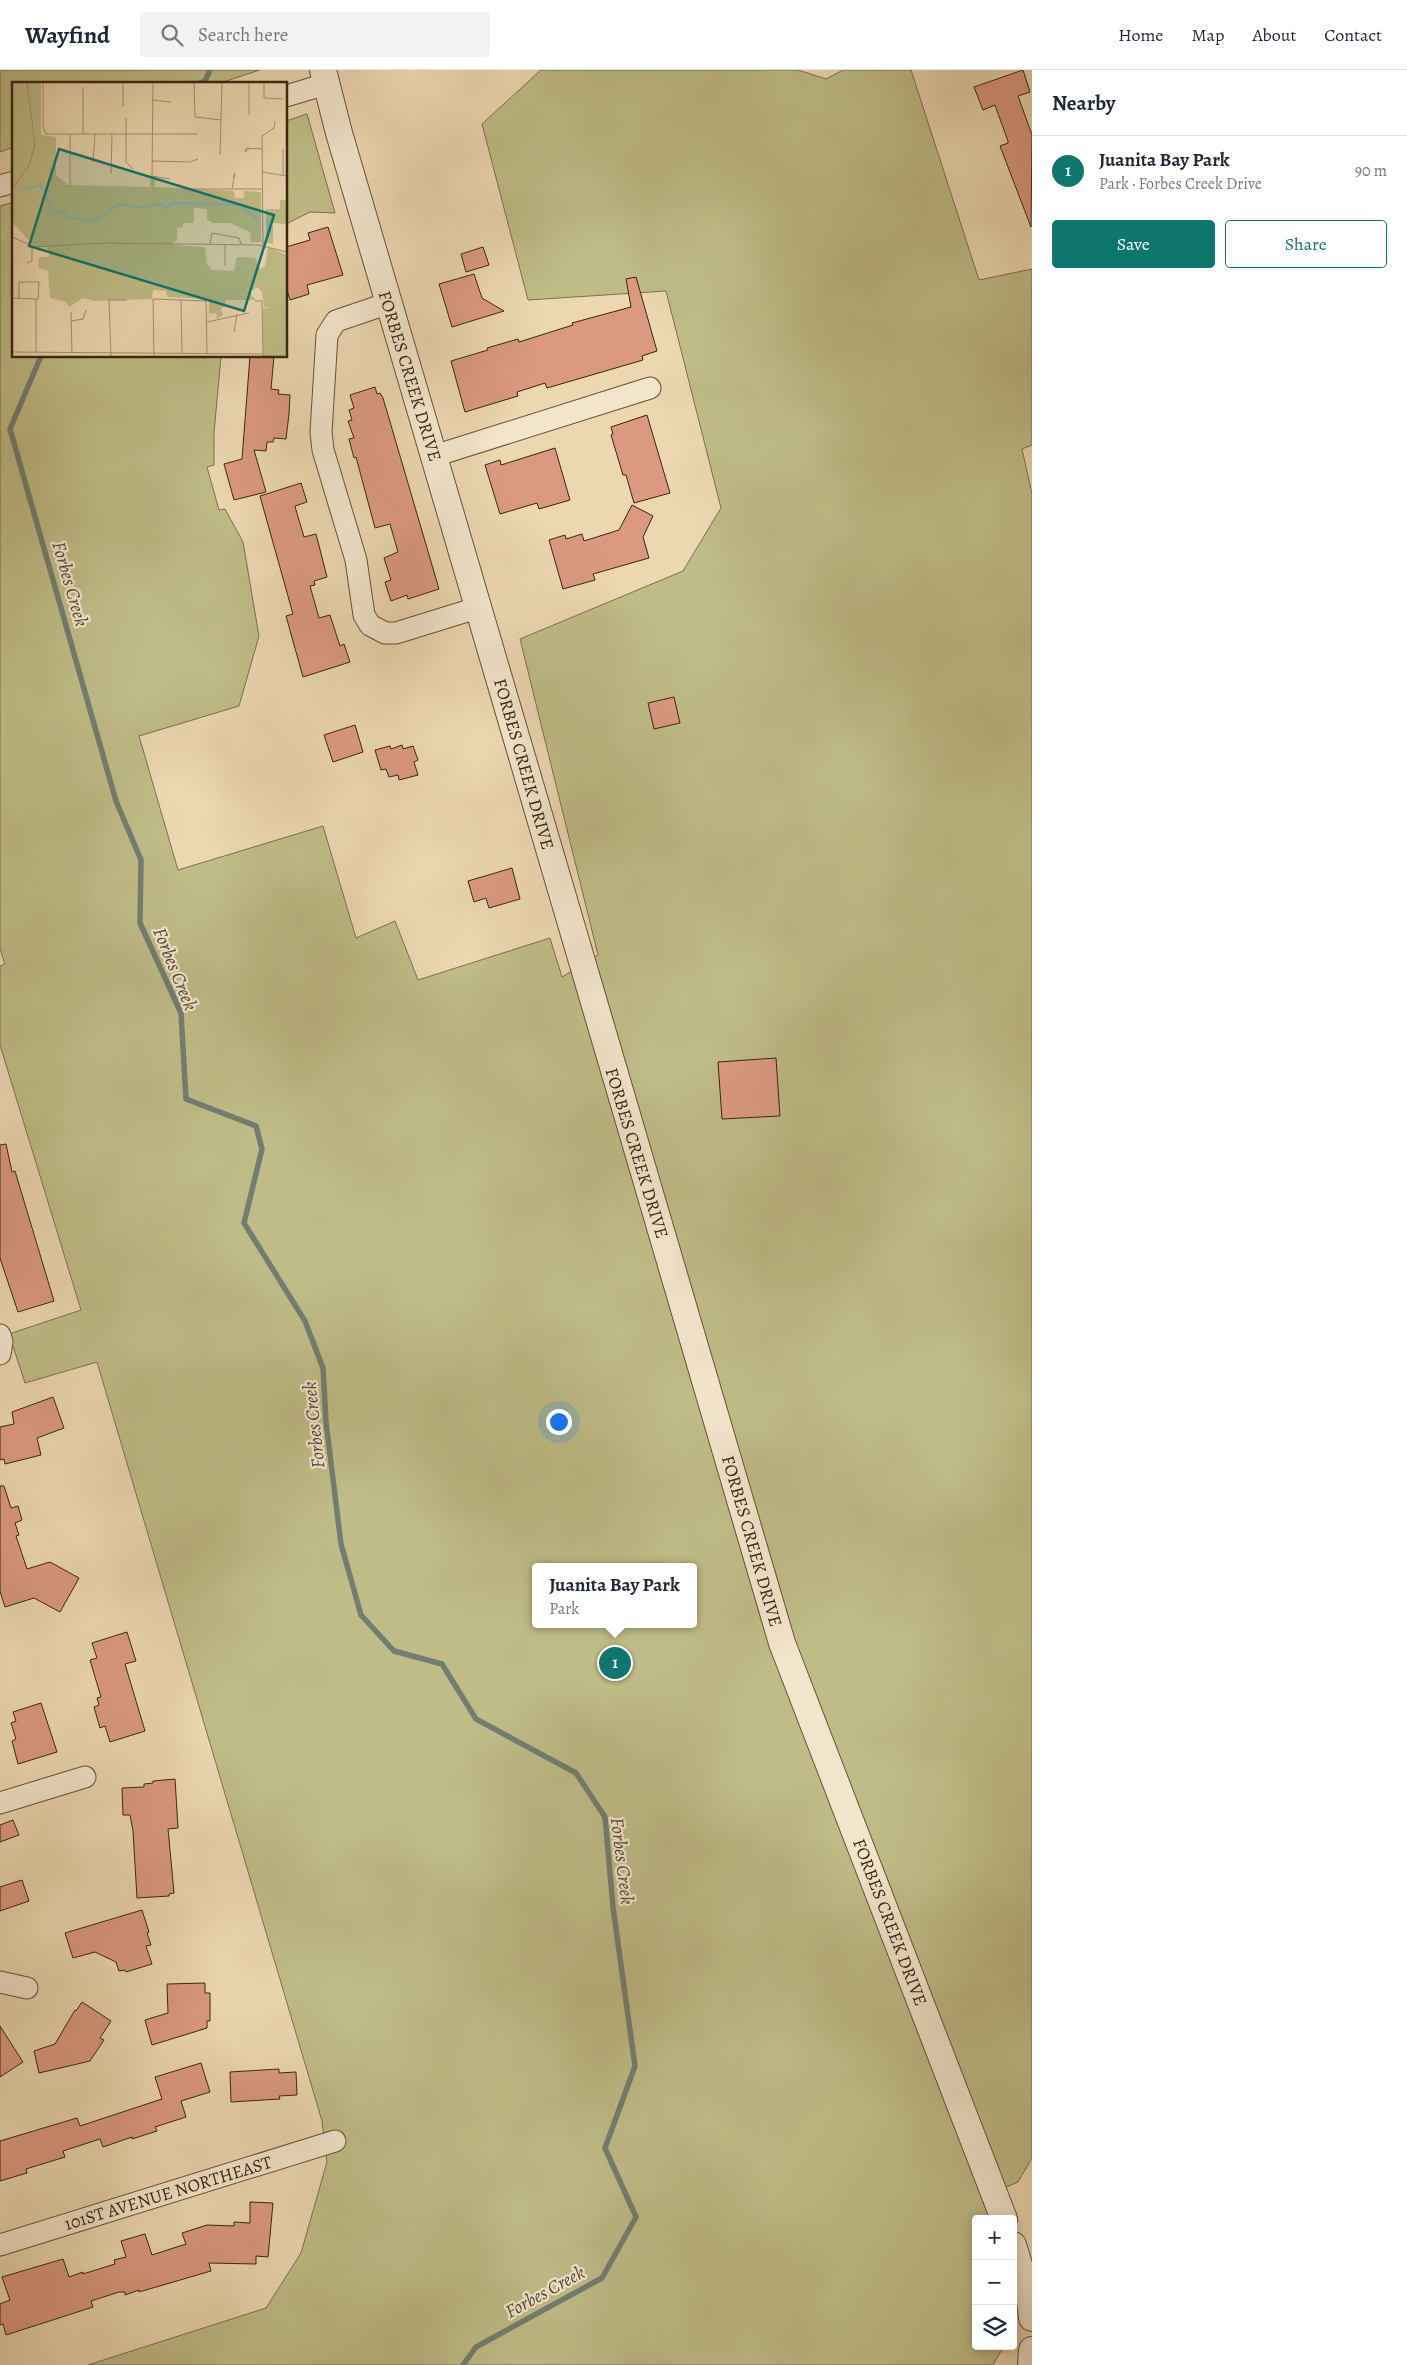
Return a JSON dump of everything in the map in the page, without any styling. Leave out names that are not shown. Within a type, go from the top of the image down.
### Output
[{"type":"street","points":[[288,95],[325,77]]},
{"type":"street","name":"FORBES CREEK DRIVE","points":[[325,77],[595,1010],[782,1642],[1002,2215]]},
{"type":"street","points":[[389,303],[336,321],[327,335],[321,432],[323,450],[356,560],[364,615],[370,625],[385,633],[396,633],[480,608]]},
{"type":"street","points":[[434,456],[650,388]]},
{"type":"street","points":[[0,1335],[2,1342],[0,1354]]},
{"type":"street","points":[[0,1803],[85,1777]]},
{"type":"street","points":[[0,1982],[27,1988]]},
{"type":"street","name":"101ST AVENUE NORTHEAST","points":[[0,2244],[335,2141]]},
{"type":"street","points":[[1017,2258],[1030,2301],[1032,2318]]},
{"type":"street","points":[[1030,2365],[1032,2350]]},
{"type":"shaded area","points":[[0,70],[260,70],[223,82],[12,82],[12,148],[0,152]]},
{"type":"shaded area","points":[[541,70],[798,70],[826,79],[843,70],[911,70],[979,280],[1032,269],[1032,445],[1022,449],[1032,494],[1032,2158],[1018,2182],[997,2191],[1004,2215],[972,2215],[972,2350],[1002,2350],[993,2365],[88,2365],[266,2308],[301,2253],[327,2162],[322,2121],[97,1362],[25,1383],[9,1334],[81,1310],[0,1045],[0,966],[5,964],[0,949],[0,206],[12,203],[12,358],[221,358],[214,433],[214,465],[207,467],[219,510],[225,509],[243,542],[259,636],[239,706],[139,736],[178,870],[323,826],[356,938],[395,921],[418,980],[550,938],[562,977],[598,955],[520,639],[683,571],[721,508],[666,291],[528,300],[482,124]]},
{"type":"shaded area","points":[[307,114],[335,213],[310,212],[288,223],[288,120]]},
{"type":"building","points":[[1023,70],[1030,92],[1018,96],[1032,135],[1031,227],[1000,146],[1008,143],[1008,141],[995,105],[983,110],[974,87]]},
{"type":"building","points":[[328,227],[343,275],[307,285],[309,294],[290,300],[288,294],[288,246],[310,240],[308,233]]},
{"type":"building","points":[[483,247],[489,265],[466,272],[461,254]]},
{"type":"building","points":[[474,274],[482,298],[504,311],[452,327],[439,284]]},
{"type":"building","points":[[636,277],[657,351],[642,356],[643,360],[547,388],[545,383],[517,392],[518,396],[465,412],[451,361],[488,350],[487,348],[518,339],[519,342],[573,325],[572,323],[631,307],[626,279]]},
{"type":"building","points":[[250,358],[274,358],[271,389],[279,390],[278,394],[290,395],[286,439],[274,438],[273,442],[267,442],[266,451],[254,450],[266,492],[234,500],[224,464],[242,459]]},
{"type":"building","points":[[375,387],[377,394],[380,393],[383,398],[439,589],[408,599],[407,595],[391,601],[385,582],[391,580],[384,558],[398,552],[390,524],[375,528],[356,457],[354,458],[349,439],[354,438],[348,421],[352,420],[349,410],[354,408],[350,395]]},
{"type":"building","points":[[647,415],[670,493],[634,503],[626,475],[623,475],[611,435],[613,434],[611,427]]},
{"type":"building","points":[[555,448],[570,500],[539,509],[537,503],[500,514],[485,465],[500,460],[501,465]]},
{"type":"building","points":[[301,483],[307,502],[295,506],[296,510],[304,537],[316,534],[327,577],[314,581],[315,585],[310,586],[319,618],[330,615],[340,646],[344,644],[350,662],[303,677],[286,616],[293,614],[260,496]]},
{"type":"building","points":[[632,505],[653,516],[643,537],[649,558],[593,574],[595,580],[563,589],[549,540],[565,535],[566,539],[582,534],[584,541],[619,530]]},
{"type":"building","points":[[674,697],[680,723],[654,729],[648,703]]},
{"type":"building","points":[[355,725],[363,752],[333,762],[324,735]]},
{"type":"building","points":[[402,745],[403,749],[413,746],[418,760],[414,762],[418,775],[399,780],[398,775],[389,777],[386,769],[381,770],[375,750],[390,746],[391,749]]},
{"type":"building","points":[[512,868],[520,899],[489,908],[486,898],[474,902],[468,881]]},
{"type":"building","points":[[776,1058],[780,1116],[722,1119],[718,1062]]},
{"type":"building","points":[[6,1144],[12,1172],[15,1171],[54,1301],[18,1312],[0,1258],[0,1145]]},
{"type":"building","points":[[53,1397],[64,1428],[37,1438],[41,1455],[5,1464],[4,1459],[0,1460],[0,1427],[14,1424],[12,1412]]},
{"type":"building","points":[[0,1486],[4,1486],[11,1508],[18,1506],[22,1520],[15,1523],[19,1535],[16,1536],[27,1569],[50,1562],[79,1578],[60,1612],[34,1598],[5,1607],[0,1591]]},
{"type":"building","points":[[127,1632],[136,1661],[125,1664],[145,1731],[110,1742],[105,1726],[100,1728],[94,1707],[99,1705],[97,1698],[101,1697],[90,1660],[97,1658],[92,1643]]},
{"type":"building","points":[[41,1703],[57,1752],[18,1764],[12,1741],[16,1739],[11,1723],[16,1721],[13,1712]]},
{"type":"building","points":[[175,1779],[178,1828],[168,1829],[174,1893],[169,1894],[169,1896],[137,1898],[133,1831],[130,1815],[123,1815],[122,1788],[144,1787],[144,1784],[153,1783],[153,1781]]},
{"type":"building","points":[[13,1820],[19,1835],[0,1842],[0,1825]]},
{"type":"building","points":[[22,1880],[29,1901],[0,1911],[0,1887]]},
{"type":"building","points":[[142,1910],[149,1932],[147,1933],[151,1945],[146,1946],[152,1964],[126,1972],[125,1970],[119,1971],[116,1962],[95,1952],[73,1958],[65,1933]]},
{"type":"building","points":[[205,1983],[205,1993],[210,1993],[210,2021],[207,2021],[207,2028],[152,2045],[145,2020],[168,2013],[167,1984]]},
{"type":"building","points":[[82,2002],[111,2021],[100,2038],[104,2040],[90,2061],[39,2073],[34,2051],[55,2044],[75,2010]]},
{"type":"building","points":[[0,2026],[23,2062],[0,2077]]},
{"type":"building","points":[[201,2063],[210,2092],[181,2101],[186,2117],[155,2127],[157,2131],[132,2139],[132,2137],[103,2147],[100,2139],[63,2151],[65,2157],[26,2169],[27,2173],[0,2181],[0,2141],[77,2118],[80,2126],[162,2099],[155,2077]]},
{"type":"building","points":[[279,2069],[279,2073],[296,2072],[297,2095],[279,2096],[280,2099],[231,2102],[230,2072]]},
{"type":"building","points":[[250,2202],[273,2203],[268,2257],[256,2256],[256,2264],[209,2263],[211,2271],[139,2292],[139,2290],[125,2295],[125,2292],[119,2292],[91,2301],[93,2307],[6,2335],[3,2324],[0,2325],[0,2304],[10,2300],[2,2277],[63,2259],[69,2277],[83,2272],[83,2274],[115,2264],[114,2260],[126,2257],[121,2241],[145,2234],[152,2255],[186,2244],[182,2233],[207,2225],[234,2226],[234,2222],[250,2223]]},
{"type":"waterway","name":"Forbes Creek","points":[[202,82],[205,81],[210,70]]},
{"type":"waterway","name":"Forbes Creek","points":[[40,358],[10,429],[116,801],[141,860],[140,923],[181,1013],[186,1099],[256,1126],[262,1149],[244,1223],[305,1321],[323,1368],[326,1422],[341,1544],[361,1615],[394,1651],[442,1664],[476,1719],[576,1773],[605,1817],[613,1907],[635,2066],[605,2148],[636,2217],[602,2278],[476,2347],[463,2365]]},
{"type":"place","name":"Juanita Bay Park","points":[[615,1663]]}]
